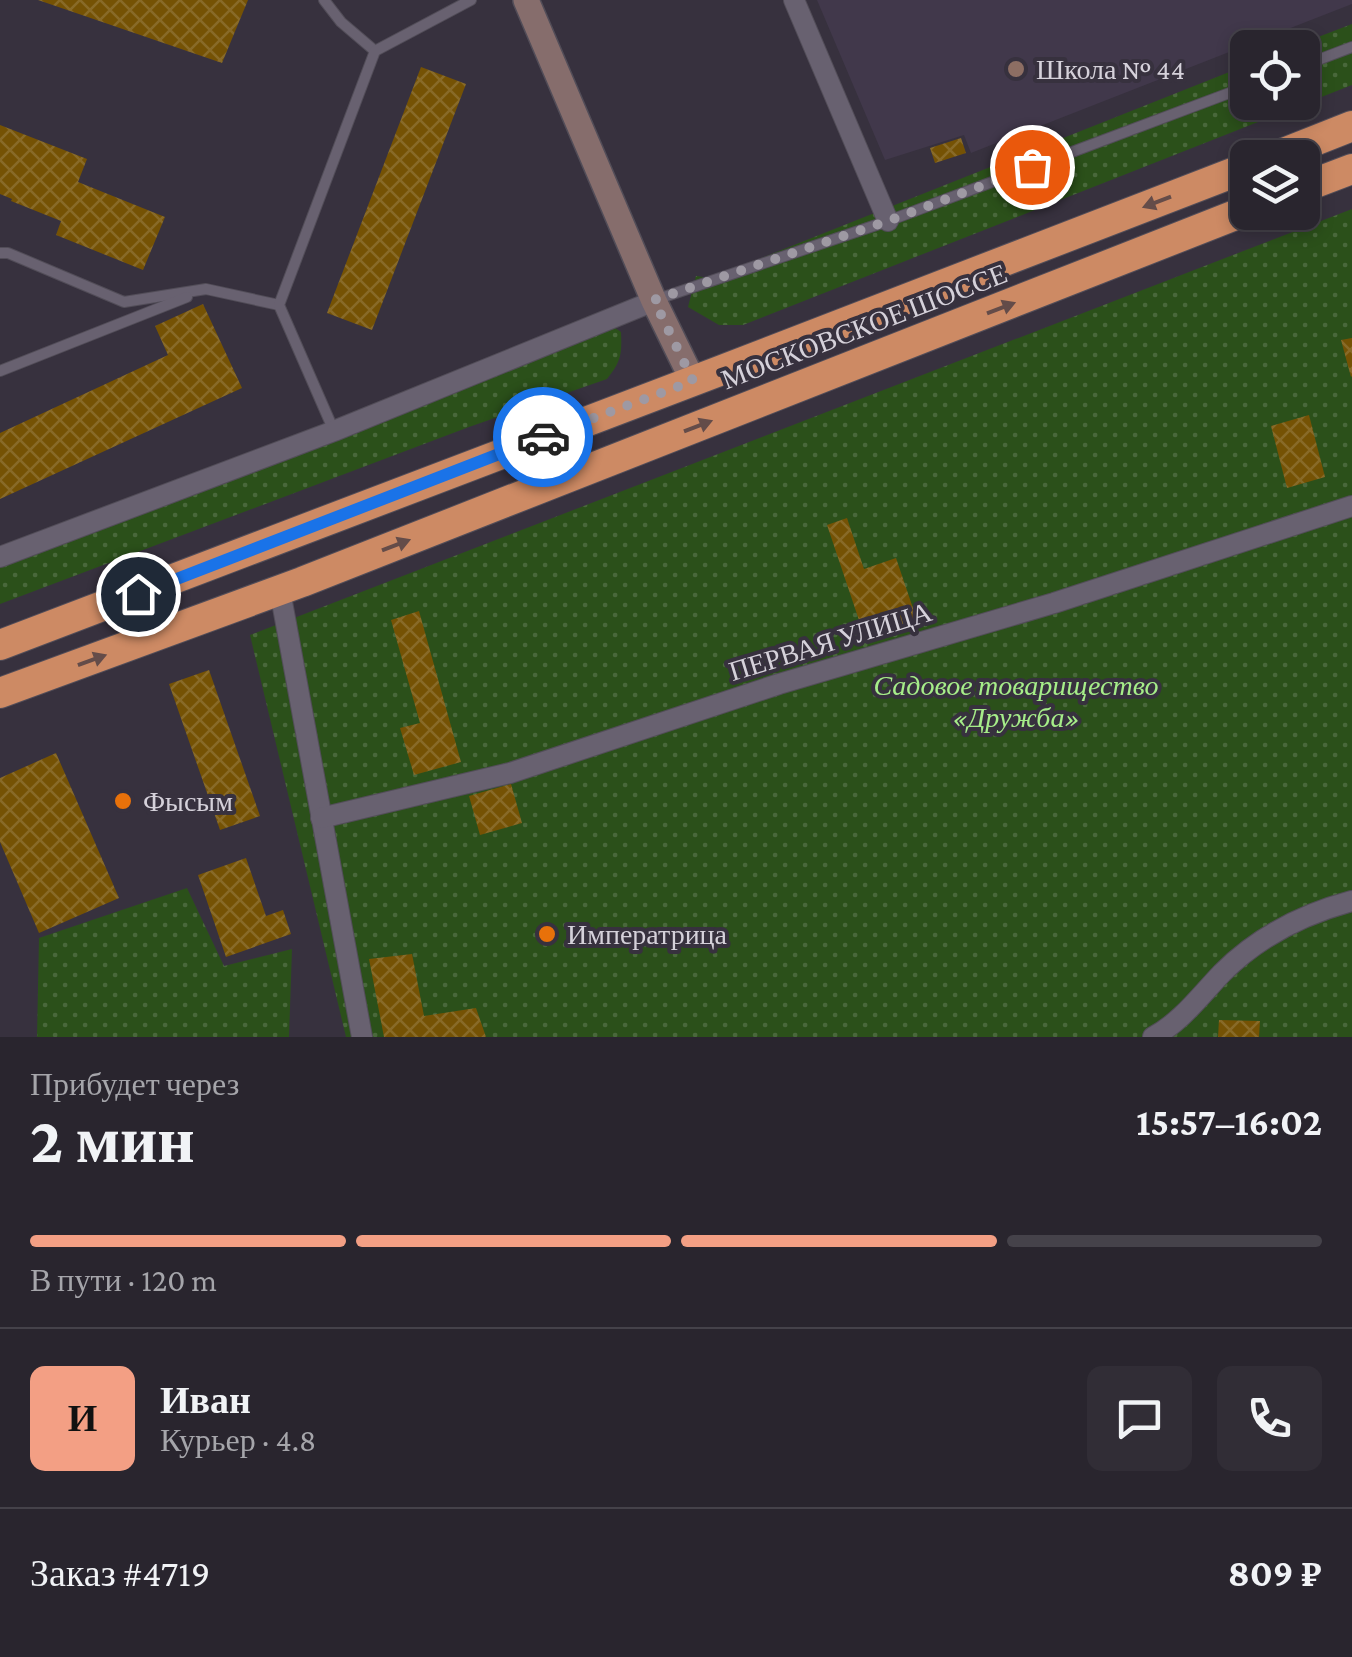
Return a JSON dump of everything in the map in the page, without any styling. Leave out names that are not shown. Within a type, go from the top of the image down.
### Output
[{"type":"highway","points":[[1317,140],[1352,126]]},
{"type":"highway","points":[[1320,182],[1352,170]]},
{"type":"highway","name":"МОСКОВСКОЕ ШОССЕ","points":[[0,645],[1230,173]]},
{"type":"highway","name":"МОСКОВСКОЕ ШОССЕ","points":[[0,693],[280,591],[1230,217]]},
{"type":"street","points":[[526,0],[654,300],[693,381]]},
{"type":"street","points":[[794,0],[888,221]]},
{"type":"street","points":[[0,557],[334,431],[654,300]]},
{"type":"street","name":"ПЕРВАЯ УЛИЦА","points":[[321,818],[510,772],[778,684],[1054,603],[1352,506]]},
{"type":"street","points":[[280,591],[362,1037]]},
{"type":"street","points":[[1153,1037],[1168,1029],[1256,945],[1324,908],[1352,901]]},
{"type":"lane","points":[[324,0],[341,22],[375,51]]},
{"type":"lane","points":[[334,431],[278,305],[375,51],[471,0]]},
{"type":"lane","points":[[1320,59],[1352,47]]},
{"type":"lane","points":[[654,300],[888,221],[1230,93]]},
{"type":"lane","points":[[0,253],[124,302],[206,289],[278,305]]},
{"type":"lane","points":[[0,371],[206,289]]},
{"type":"shaded area","name":"Школа № 44","points":[[817,0],[1352,0],[1352,4],[1286,30],[1230,30],[1230,52],[971,153],[964,135],[885,160]]},
{"type":"green space","points":[[1352,24],[1352,85],[1320,98],[1320,36]]},
{"type":"green space","points":[[1230,72],[1230,120],[1263,120],[743,325],[719,325],[688,307],[696,276],[711,278]]},
{"type":"green space","name":"Садовое товарищество «Дружба»","points":[[1352,209],[1352,1037],[346,1037],[250,635],[1298,230],[1320,230],[1320,221]]},
{"type":"green space","points":[[611,325],[621,332],[621,347],[618,362],[607,379],[0,604],[0,552]]},
{"type":"green space","points":[[187,888],[224,966],[292,949],[289,1037],[37,1037],[39,938]]},
{"type":"building","points":[[38,0],[248,0],[222,63]]},
{"type":"building","points":[[421,67],[466,84],[372,330],[327,313]]},
{"type":"building","points":[[0,125],[87,159],[78,182],[165,217],[143,270],[56,235],[61,221],[0,194]]},
{"type":"building","points":[[961,138],[966,153],[935,163],[930,148]]},
{"type":"building","points":[[203,304],[242,388],[0,499],[0,433],[168,355],[155,326]]},
{"type":"building","points":[[1352,338],[1352,376],[1351,377],[1341,340]]},
{"type":"building","points":[[1309,415],[1325,477],[1287,488],[1271,426]]},
{"type":"building","points":[[847,518],[864,569],[896,558],[917,620],[865,638],[827,525]]},
{"type":"building","points":[[419,611],[461,762],[414,775],[400,728],[420,723],[391,620]]},
{"type":"building","points":[[209,670],[260,816],[220,830],[169,684]]},
{"type":"building","points":[[56,753],[119,898],[39,933],[0,842],[0,778]]},
{"type":"building","points":[[511,784],[522,823],[480,835],[469,796]]},
{"type":"building","points":[[246,858],[266,916],[283,910],[291,934],[226,957],[198,875]]},
{"type":"building","points":[[412,954],[424,1016],[476,1008],[486,1037],[384,1037],[369,959]]},
{"type":"building","points":[[1219,1020],[1260,1021],[1259,1037],[1218,1037]]},
{"type":"way so far","points":[[543,437],[693,381],[654,300],[888,221],[1032,167]]},
{"type":"place","name":"Школа № 44","points":[[1016,69]]},
{"type":"place","name":"Фысым","points":[[123,801]]},
{"type":"place","name":"Императрица","points":[[547,934]]},
{"type":"route","points":[[138,594],[543,437]]}]
